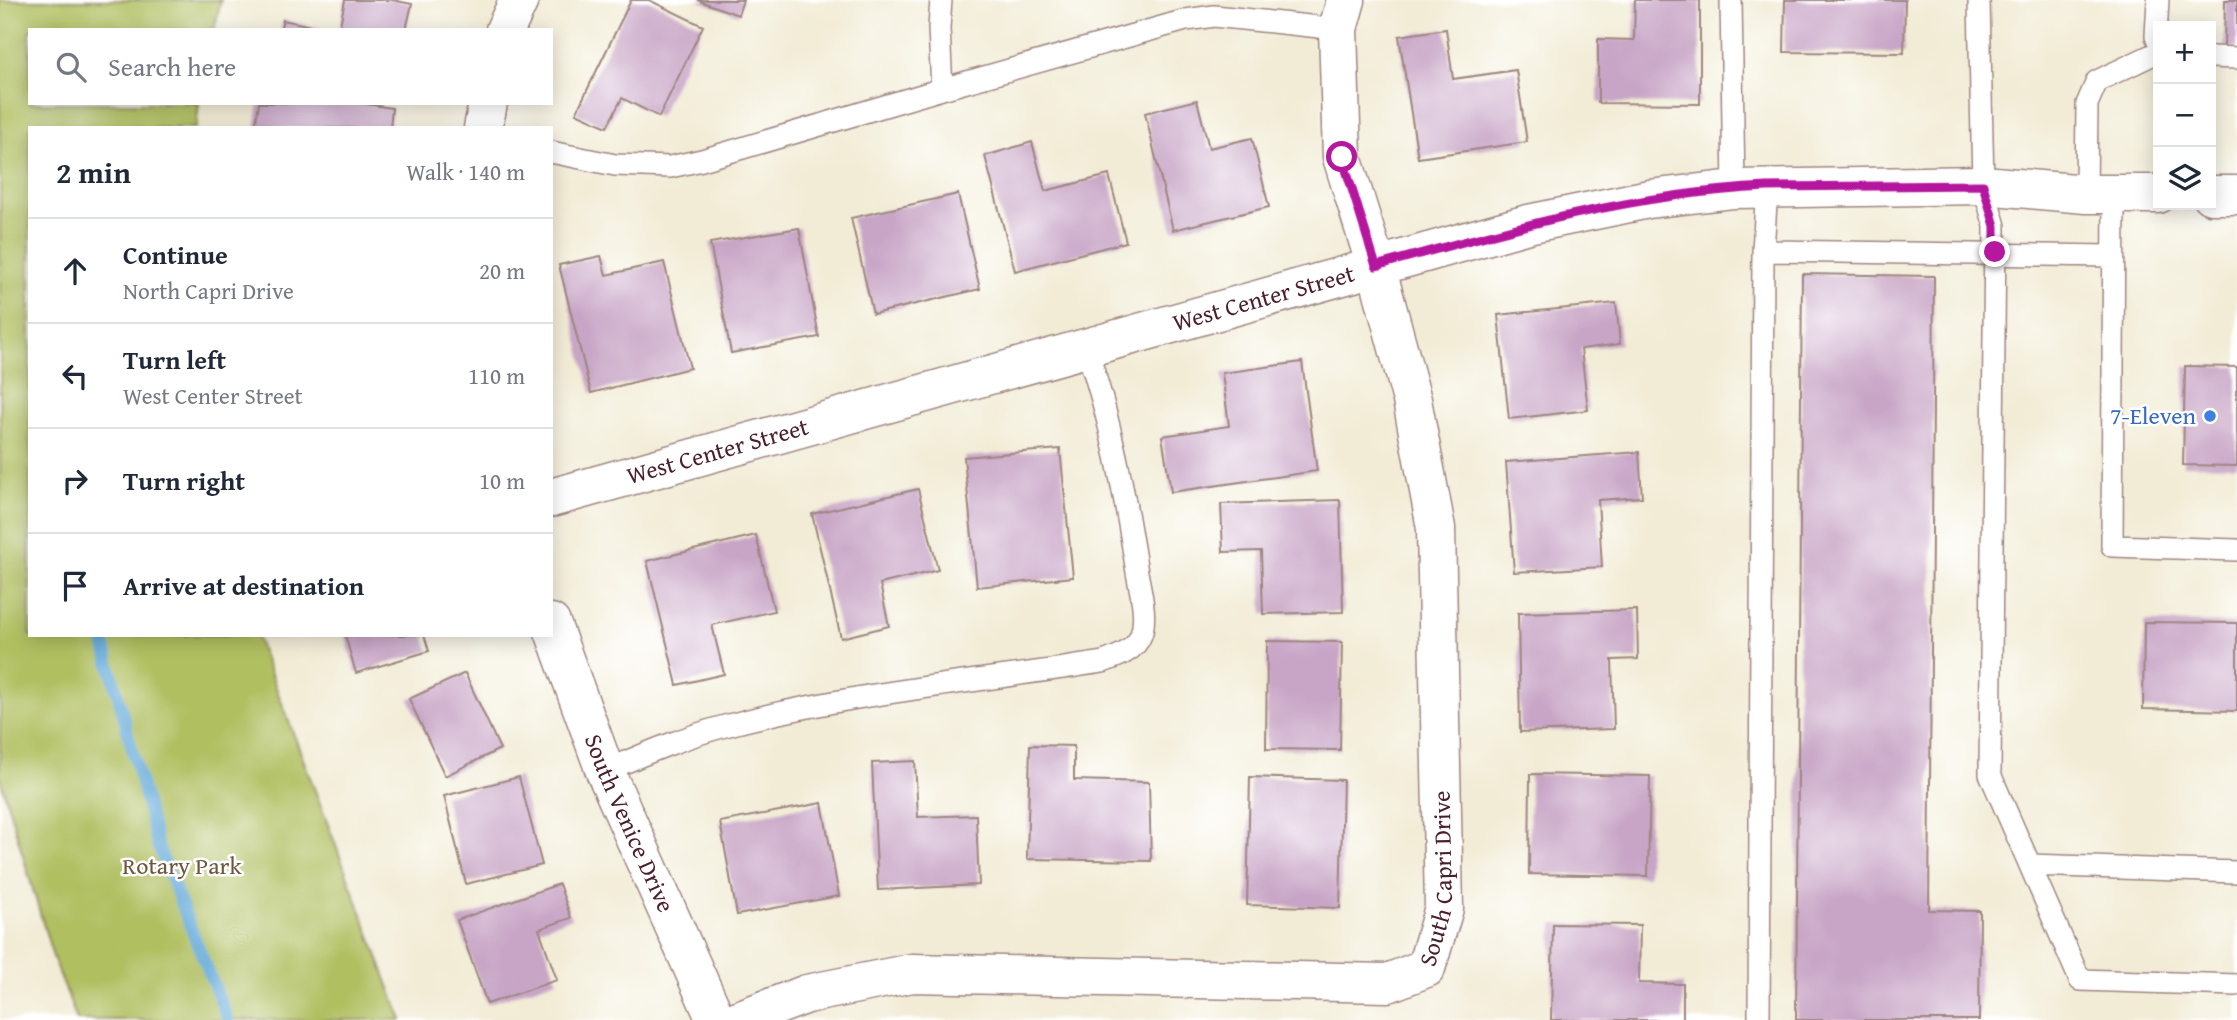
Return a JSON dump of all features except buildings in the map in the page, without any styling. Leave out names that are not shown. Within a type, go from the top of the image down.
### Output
[{"type":"street","points":[[506,28],[519,0]]},
{"type":"street","points":[[1342,15],[1342,157],[1376,266]]},
{"type":"street","points":[[483,126],[488,105]]},
{"type":"street","name":"West Center Street","points":[[553,497],[1528,224],[1648,199],[1750,188],[1983,185],[2153,194]]},
{"type":"street","points":[[2216,195],[2237,195]]},
{"type":"street","name":"South Capri Drive","points":[[738,1020],[807,993],[912,974],[1388,983],[1426,968],[1444,908],[1436,528],[1412,400],[1376,266]]},
{"type":"street","name":"South Venice Drive","points":[[553,628],[605,771],[716,1020]]},
{"type":"lane","points":[[941,0],[939,28],[942,89]]},
{"type":"lane","points":[[1731,0],[1750,188],[1763,251],[1759,1020]]},
{"type":"lane","points":[[1979,0],[1983,185],[1995,226],[1990,774],[2080,980],[2237,985]]},
{"type":"lane","points":[[2157,21],[2158,0]]},
{"type":"lane","points":[[553,152],[615,165],[670,167],[1200,18],[1342,15]]},
{"type":"lane","points":[[2153,54],[2097,81],[2087,104],[2100,193],[2113,256],[2112,546],[2237,550]]},
{"type":"lane","points":[[2216,57],[2237,58]]},
{"type":"lane","points":[[1763,251],[1995,252],[2113,256]]},
{"type":"lane","points":[[605,771],[660,748],[775,713],[850,699],[1103,662],[1129,650],[1140,637],[1142,600],[1102,393],[1086,348]]},
{"type":"lane","points":[[2030,864],[2237,872]]},
{"type":"green space","name":"Rotary Park","points":[[0,0],[221,0],[214,28],[28,28],[28,105],[199,105],[196,126],[28,126],[28,637],[257,637],[402,1020],[77,1020],[53,957],[0,778]]},
{"type":"waterway","points":[[103,637],[157,844],[228,1020]]},
{"type":"place","name":"7-Eleven","points":[[2210,416]]},
{"type":"route","points":[[1342,157],[1376,266],[1528,224],[1648,199],[1767,187],[1983,185],[1995,226],[1995,252]]}]
